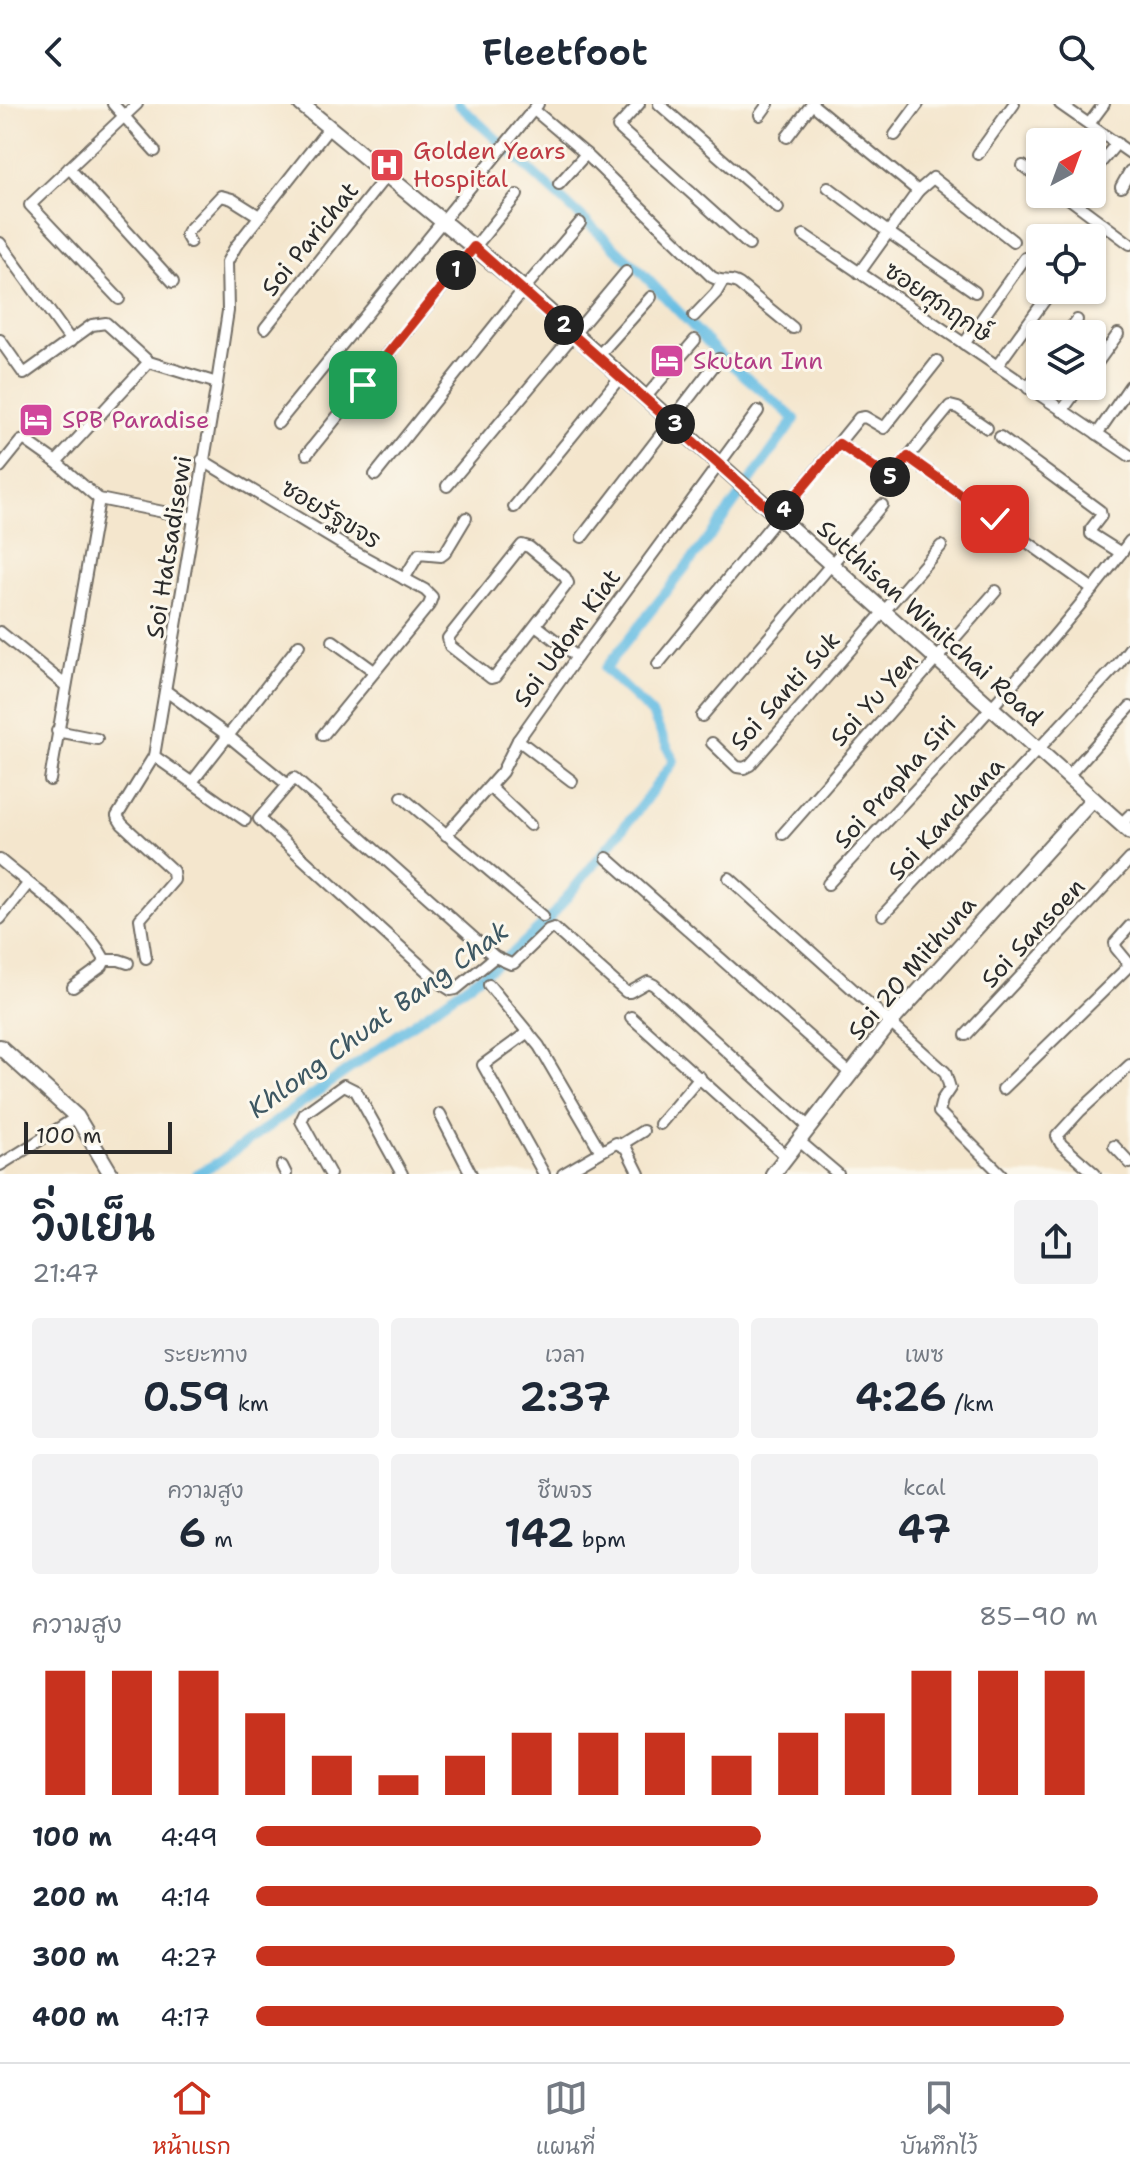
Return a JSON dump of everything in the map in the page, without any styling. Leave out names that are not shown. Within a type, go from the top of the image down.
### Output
[{"type":"street","points":[[113,104],[155,151]]},
{"type":"street","points":[[119,299],[31,208],[32,203],[137,104]]},
{"type":"street","name":"Sutthisan Winitchai Road","points":[[301,104],[524,289],[1093,799],[1127,823]]},
{"type":"street","points":[[639,104],[618,127],[749,245]]},
{"type":"street","points":[[659,104],[778,208]]},
{"type":"street","points":[[760,115],[768,104]]},
{"type":"street","points":[[787,137],[812,104],[918,191]]},
{"type":"street","points":[[895,135],[918,104]]},
{"type":"street","points":[[978,154],[1014,104]]},
{"type":"street","points":[[1060,104],[1130,153]]},
{"type":"street","points":[[1089,124],[1104,104]]},
{"type":"street","points":[[278,423],[536,107],[712,277],[739,284],[793,328]]},
{"type":"street","name":"Soi Hatsadisewi","points":[[146,958],[140,919],[174,880],[173,871],[117,816],[154,756],[228,311],[227,262],[236,246],[329,128]]},
{"type":"street","points":[[1106,156],[1117,143]]},
{"type":"street","points":[[559,184],[586,154]]},
{"type":"street","points":[[69,168],[173,282]]},
{"type":"street","points":[[1121,187],[1130,171]]},
{"type":"street","name":"Soi Parichat","points":[[265,328],[386,176]]},
{"type":"street","points":[[859,273],[930,179],[938,181],[1013,241]]},
{"type":"street","points":[[828,187],[975,292]]},
{"type":"street","points":[[307,454],[517,195]]},
{"type":"street","points":[[190,242],[186,235],[188,231],[221,196],[232,199],[259,216]]},
{"type":"street","points":[[1084,208],[1130,244]]},
{"type":"street","points":[[375,475],[580,223]]},
{"type":"street","name":"ซอยศุภฤกษ์","points":[[804,235],[1026,387]]},
{"type":"street","points":[[0,243],[71,341]]},
{"type":"street","points":[[964,344],[1025,258]]},
{"type":"street","points":[[447,486],[626,272]]},
{"type":"street","points":[[694,316],[723,281]]},
{"type":"street","points":[[598,356],[651,297]]},
{"type":"street","points":[[997,366],[1042,304]]},
{"type":"street","points":[[0,340],[24,374],[92,325],[106,323],[149,362],[217,383]]},
{"type":"street","points":[[1106,351],[1118,334]]},
{"type":"street","points":[[645,398],[695,340]]},
{"type":"street","points":[[582,537],[719,359]]},
{"type":"street","points":[[658,664],[862,416],[884,428],[937,361]]},
{"type":"street","points":[[56,462],[149,362]]},
{"type":"street","points":[[514,507],[621,376]]},
{"type":"street","points":[[1097,434],[1130,386]]},
{"type":"street","name":"ซอยศุภฤกษ์","points":[[1046,400],[1130,456]]},
{"type":"street","points":[[1062,411],[1070,400]]},
{"type":"street","points":[[839,444],[888,477],[894,474],[950,406],[987,428]]},
{"type":"street","name":"Soi Udom Kiat","points":[[446,835],[507,764],[518,740],[577,657],[758,411]]},
{"type":"street","points":[[1000,437],[1097,508],[1101,516],[1091,529],[1091,534],[1121,553]]},
{"type":"street","points":[[0,467],[25,440],[99,499],[193,518]]},
{"type":"street","points":[[908,457],[1093,589]]},
{"type":"street","name":"ซอยรัฐขจร","points":[[202,460],[430,594],[429,605],[374,671]]},
{"type":"street","points":[[50,780],[99,499]]},
{"type":"street","points":[[702,716],[882,505]]},
{"type":"street","points":[[404,579],[419,554],[441,556],[445,553],[466,518]]},
{"type":"street","name":"Soi Prapha Siri","points":[[828,884],[991,707],[1093,589],[1130,541]]},
{"type":"street","points":[[522,545],[529,547],[568,583],[537,626],[493,678],[448,642],[450,634],[522,545]]},
{"type":"street","points":[[884,611],[941,546]]},
{"type":"street","name":"Soi Yu Yen","points":[[783,834],[996,591]]},
{"type":"street","name":"Soi Santi Suk","points":[[712,743],[737,767],[750,765],[884,611]]},
{"type":"street","points":[[537,626],[577,657]]},
{"type":"street","points":[[0,632],[65,685]]},
{"type":"street","points":[[323,735],[374,671],[333,641]]},
{"type":"street","points":[[192,782],[299,645]]},
{"type":"street","name":"Soi Kanchana","points":[[883,915],[1039,750],[1130,648]]},
{"type":"street","points":[[166,691],[288,785]]},
{"type":"street","points":[[1068,776],[1130,707]]},
{"type":"street","points":[[57,731],[97,739]]},
{"type":"street","points":[[518,740],[572,781]]},
{"type":"street","points":[[154,756],[245,820]]},
{"type":"street","points":[[497,958],[451,990],[259,819],[294,778],[497,958],[511,964],[519,960],[548,930],[554,928],[626,992],[648,982],[654,985],[809,1127]]},
{"type":"street","points":[[490,787],[530,825]]},
{"type":"street","points":[[402,797],[543,916]]},
{"type":"street","name":"Soi 20 Mithuna","points":[[773,1174],[890,1023],[1093,799]]},
{"type":"street","points":[[607,858],[851,1074]]},
{"type":"street","name":"Soi Sansoen","points":[[966,1035],[1130,859]]},
{"type":"street","points":[[0,860],[76,925],[105,960]]},
{"type":"street","points":[[729,878],[945,1072],[950,1088],[939,1112],[1001,1174]]},
{"type":"street","points":[[0,919],[28,884]]},
{"type":"street","points":[[1003,1089],[1130,965],[1115,943],[1130,926]]},
{"type":"street","points":[[105,960],[128,963]]},
{"type":"street","points":[[73,987],[102,966],[105,960]]},
{"type":"street","points":[[489,985],[539,1046],[600,1150]]},
{"type":"street","points":[[631,1017],[786,1156]]},
{"type":"street","points":[[528,1032],[483,1065],[544,1174]]},
{"type":"street","points":[[0,1047],[77,1117],[111,1174]]},
{"type":"street","points":[[1095,1174],[1061,1144],[1057,1136],[1130,1065]]},
{"type":"street","points":[[660,1124],[700,1077]]},
{"type":"street","points":[[330,1174],[301,1121],[305,1113],[344,1085],[356,1091],[402,1174]]},
{"type":"street","points":[[440,1114],[471,1174]]},
{"type":"street","points":[[0,1165],[77,1117]]},
{"type":"street","points":[[564,1174],[600,1150],[616,1143],[622,1144],[643,1131]]},
{"type":"street","points":[[798,1140],[838,1174]]},
{"type":"street","points":[[622,1144],[639,1174]]},
{"type":"street","points":[[1114,1146],[1130,1163]]},
{"type":"waterway","name":"Khlong Chuat Bang Chak","points":[[197,1174],[220,1161],[514,952],[550,918],[641,806],[674,761],[652,714],[605,669],[708,539],[795,419],[720,355],[638,269],[458,104]]},
{"type":"place","name":"Golden Years Hospital","points":[[387,165]]},
{"type":"place","name":"Skutan Inn","points":[[667,361]]},
{"type":"place","name":"SPB Paradise","points":[[36,420]]},
{"type":"route","points":[[363,385],[474,247],[778,517],[839,444],[888,477],[908,457],[995,519]]}]
